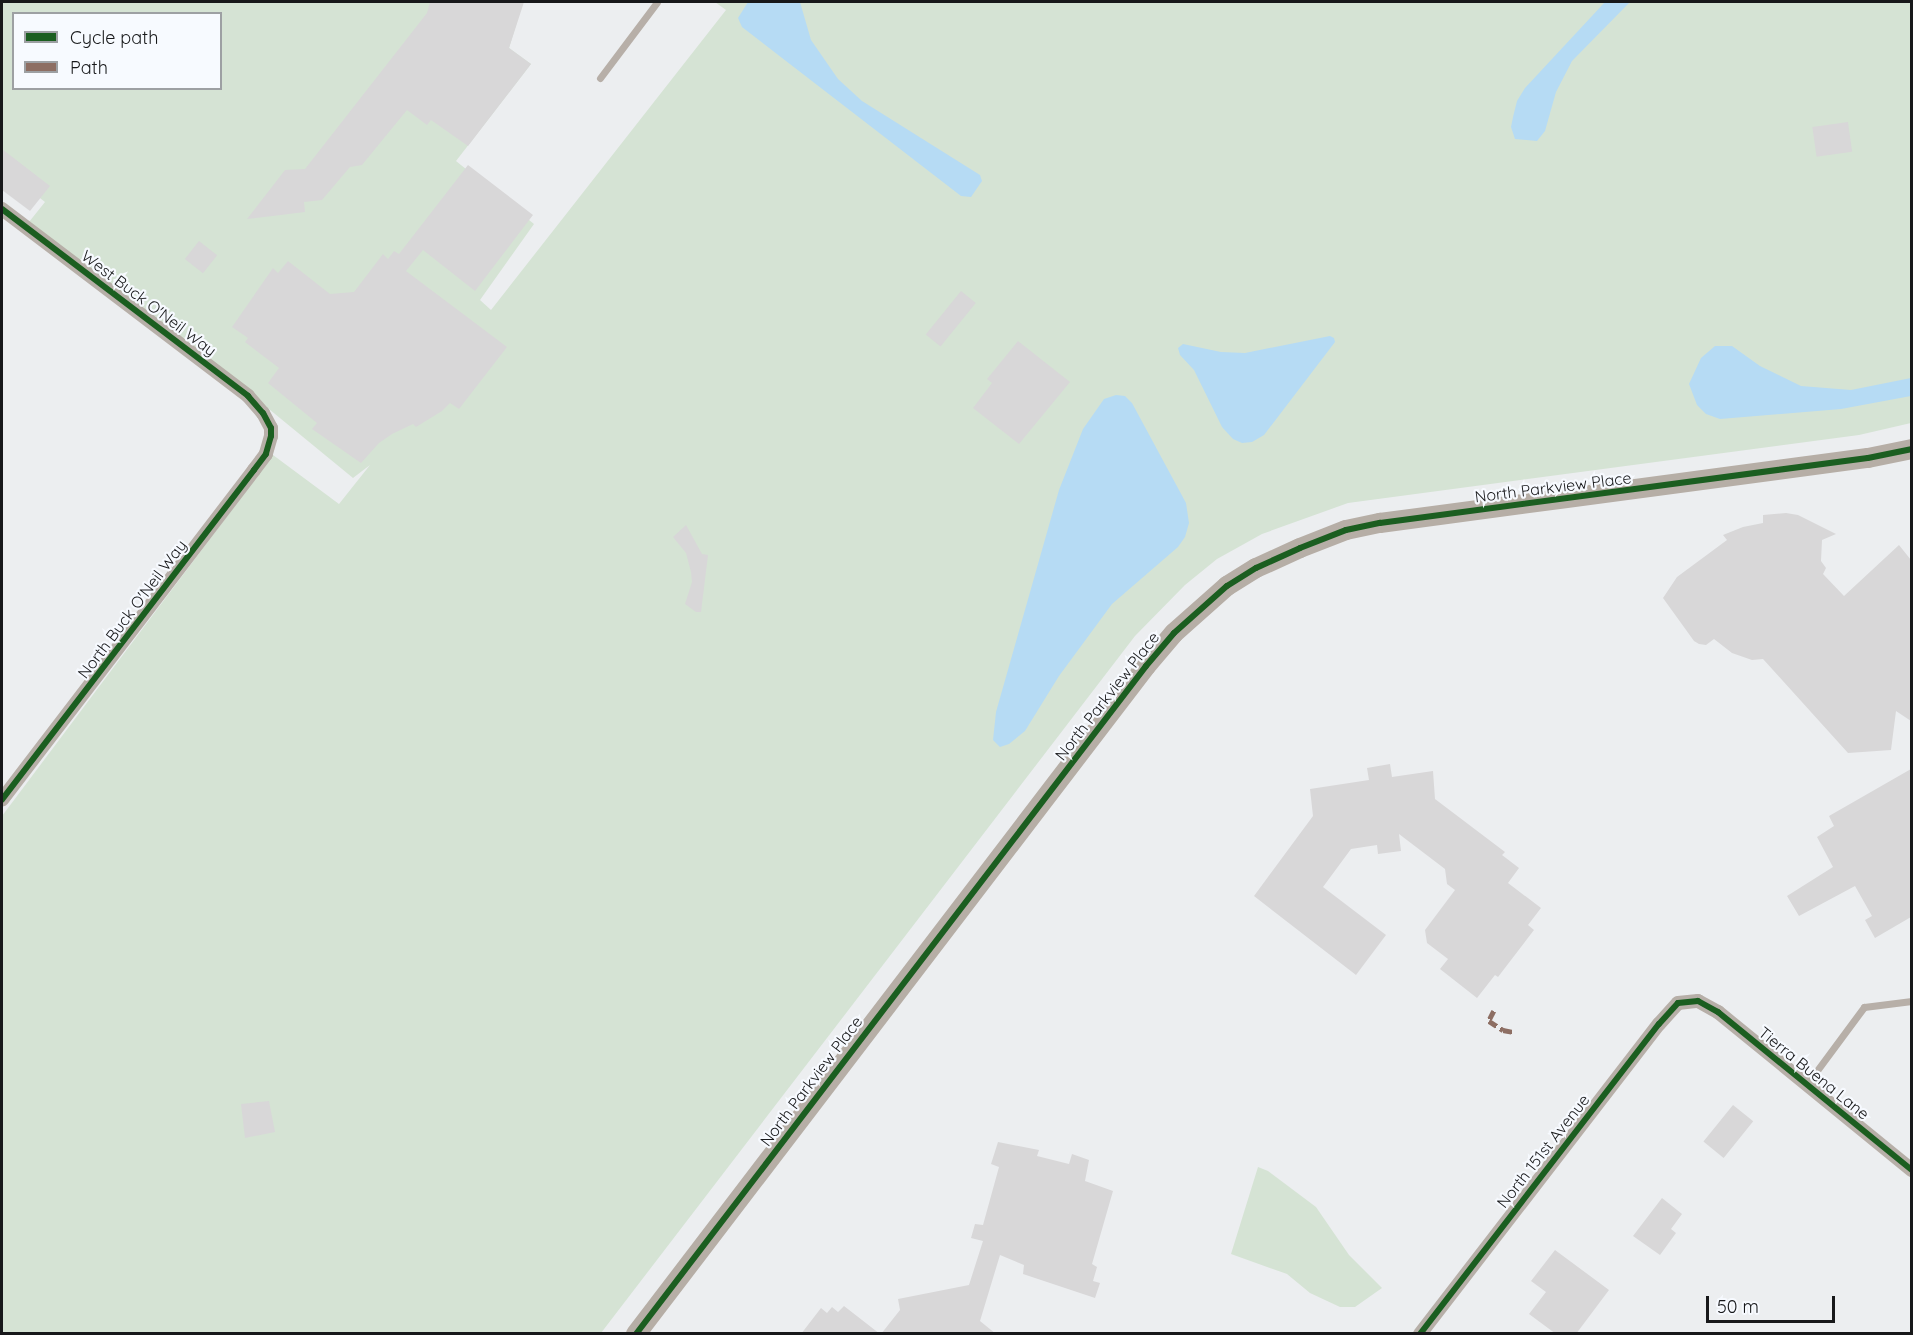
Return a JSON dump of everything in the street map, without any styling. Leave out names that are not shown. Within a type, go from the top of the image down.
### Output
[{"type":"street","name":"West Buck O'Neil Way","points":[[2,208],[248,396],[258,405],[271,429]]},
{"type":"street","name":"North Buck O'Neil Way","points":[[2,800],[266,454],[271,429]]},
{"type":"street","name":"North Parkview Place","points":[[636,1334],[1146,666],[1174,633],[1227,586],[1256,568],[1300,548],[1346,530],[1380,523],[1856,460],[1911,449]]},
{"type":"street","name":"Tierra Buena Lane","points":[[1698,1001],[1718,1012],[1911,1170]]},
{"type":"street","name":"North 151st Avenue","points":[[1420,1334],[1659,1024],[1678,1003],[1698,1001]]},
{"type":"lane","points":[[600,78],[657,2]]},
{"type":"lane","points":[[1807,1084],[1864,1007],[1911,1001]]},
{"type":"green space","points":[[2,2],[523,2],[509,48],[531,64],[456,161],[534,224],[480,300],[491,310],[726,10],[715,2],[1911,2],[1911,423],[1859,435],[1348,503],[1262,534],[1217,559],[1185,585],[1135,636],[601,1333],[2,1333],[2,816],[273,455],[339,504],[370,465],[353,478],[169,327],[29,222],[45,202],[2,168]]},
{"type":"green space","points":[[1258,1167],[1268,1171],[1316,1207],[1349,1255],[1382,1288],[1355,1307],[1340,1307],[1310,1293],[1287,1274],[1231,1254]]},
{"type":"water","points":[[748,2],[800,2],[811,40],[838,79],[862,101],[980,175],[982,181],[971,197],[961,196],[742,27],[738,18]]},
{"type":"water","points":[[1605,2],[1630,2],[1572,61],[1556,92],[1545,131],[1537,141],[1515,139],[1511,127],[1517,101],[1525,88]]},
{"type":"water","points":[[1330,336],[1335,342],[1264,435],[1252,442],[1242,443],[1233,439],[1222,427],[1194,370],[1180,355],[1178,348],[1183,344],[1221,352],[1245,353]]},
{"type":"water","points":[[1715,346],[1732,346],[1760,366],[1801,386],[1851,390],[1911,378],[1911,396],[1841,409],[1720,419],[1706,414],[1697,405],[1689,384],[1701,358]]},
{"type":"water","points":[[1116,395],[1125,396],[1132,403],[1186,503],[1189,523],[1185,537],[1178,547],[1112,604],[1059,676],[1025,731],[1009,744],[1000,747],[993,740],[996,712],[1059,490],[1083,429],[1104,399]]},
{"type":"building","points":[[430,2],[524,2],[509,48],[531,64],[468,146],[431,120],[427,125],[407,110],[362,165],[350,167],[322,200],[304,202],[305,212],[247,219],[285,170],[305,169],[427,13]]},
{"type":"building","points":[[1848,122],[1852,152],[1817,157],[1812,127]]},
{"type":"building","points":[[2,149],[50,186],[30,211],[2,190]]},
{"type":"building","points":[[468,165],[533,215],[475,291],[423,250],[406,271],[507,347],[459,409],[450,403],[442,411],[416,427],[413,424],[392,434],[379,443],[361,463],[312,429],[317,423],[268,383],[279,368],[245,342],[248,338],[232,327],[273,268],[278,273],[288,261],[330,294],[354,292],[383,254],[388,259],[394,251],[399,254]]},
{"type":"building","points":[[199,241],[217,255],[203,273],[185,259]]},
{"type":"building","points":[[961,291],[976,303],[941,346],[926,335]]},
{"type":"building","points":[[1018,341],[1070,382],[1019,444],[973,408],[992,383],[987,379]]},
{"type":"building","points":[[1786,513],[1798,515],[1836,534],[1822,540],[1821,561],[1826,568],[1823,574],[1844,596],[1899,545],[1911,560],[1911,721],[1896,711],[1891,750],[1848,753],[1763,659],[1752,660],[1732,653],[1714,639],[1706,645],[1694,641],[1663,598],[1677,577],[1727,540],[1723,535],[1743,527],[1763,523],[1763,515]]},
{"type":"building","points":[[686,525],[702,554],[708,555],[701,612],[696,612],[685,604],[692,582],[691,572],[686,553],[673,537]]},
{"type":"building","points":[[1390,764],[1392,777],[1433,771],[1435,799],[1505,852],[1502,855],[1519,868],[1508,883],[1541,908],[1528,925],[1534,930],[1498,977],[1495,975],[1477,998],[1440,969],[1448,959],[1427,943],[1425,930],[1455,890],[1447,884],[1445,869],[1399,834],[1401,851],[1378,854],[1377,845],[1351,849],[1323,887],[1386,935],[1356,975],[1254,896],[1313,816],[1310,789],[1369,780],[1367,768]]},
{"type":"building","points":[[1911,769],[1911,917],[1875,938],[1865,920],[1872,916],[1855,886],[1799,916],[1787,896],[1833,867],[1817,837],[1834,826],[1829,816]]},
{"type":"building","points":[[269,1101],[275,1132],[245,1138],[241,1104]]},
{"type":"building","points":[[1733,1105],[1753,1121],[1724,1158],[1703,1142]]},
{"type":"building","points":[[998,1142],[1039,1150],[1037,1156],[1069,1164],[1072,1154],[1089,1160],[1085,1181],[1113,1191],[1092,1264],[1097,1267],[1093,1281],[1100,1283],[1095,1298],[1023,1274],[1024,1265],[1000,1255],[980,1321],[996,1334],[881,1334],[900,1310],[898,1299],[969,1285],[983,1241],[971,1238],[975,1224],[983,1225],[999,1167],[991,1164]]},
{"type":"building","points":[[1662,1198],[1682,1214],[1671,1229],[1676,1233],[1660,1255],[1633,1236]]},
{"type":"building","points":[[1555,1250],[1609,1290],[1576,1334],[1556,1334],[1529,1314],[1546,1292],[1531,1281]]},
{"type":"building","points":[[844,1306],[880,1334],[801,1334],[821,1308],[827,1313],[832,1307],[838,1312]]},
{"type":"marked path","points":[[1494,1011],[1489,1021],[1503,1030],[1513,1032]]},
{"type":"cycle path","points":[[2,209],[248,396],[263,413],[271,428],[266,454],[2,800]]},
{"type":"cycle path","points":[[636,1334],[1146,666],[1174,633],[1227,586],[1256,568],[1300,548],[1346,530],[1380,523],[1868,458],[1912,449]]},
{"type":"cycle path","points":[[1420,1334],[1659,1024],[1678,1003],[1698,1001],[1718,1012],[1912,1170]]}]
